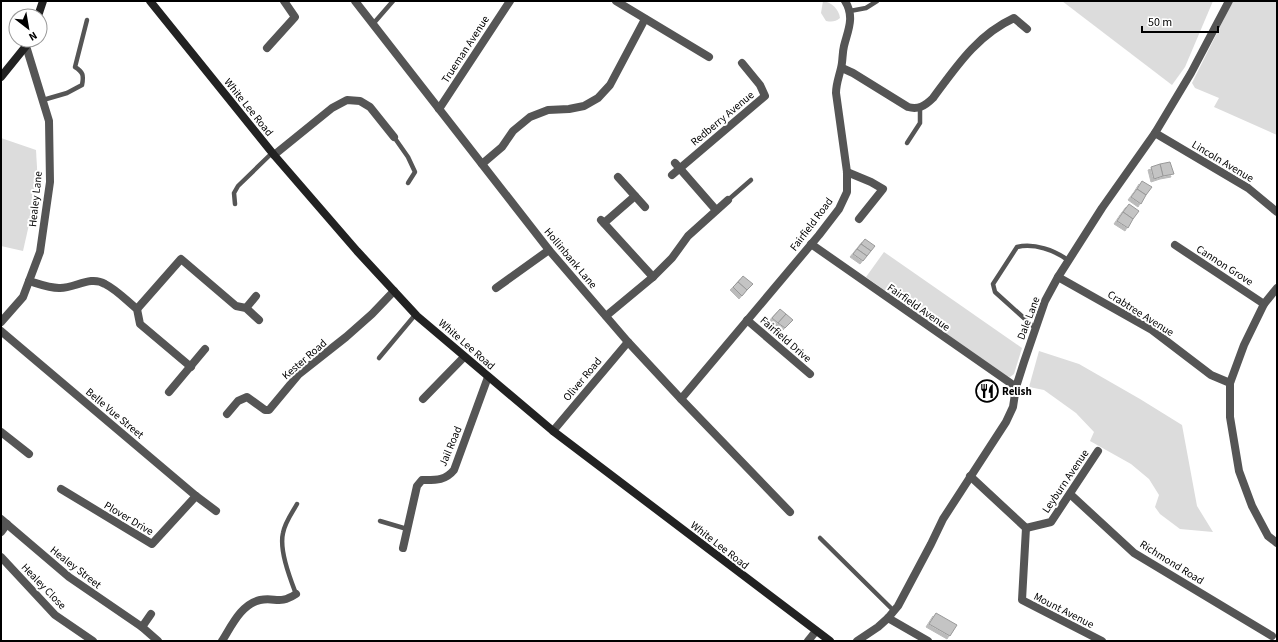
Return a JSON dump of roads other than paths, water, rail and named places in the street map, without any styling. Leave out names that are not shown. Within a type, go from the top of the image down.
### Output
[{"type":"main road","name":"White Lee Road","points":[[150,1],[273,154],[415,314],[552,431],[830,641]]},
{"type":"main road","points":[[1,77],[24,48]]},
{"type":"street","points":[[267,48],[295,17],[284,1]]},
{"type":"street","name":"Hollinbank Lane","points":[[355,1],[549,250],[628,342],[790,512]]},
{"type":"street","name":"Trueman Avenue","points":[[439,109],[510,1]]},
{"type":"street","points":[[616,1],[709,57]]},
{"type":"street","name":"Fairfield Road","points":[[681,399],[811,244],[839,209],[847,192],[847,172],[836,93],[836,82],[842,68],[844,47],[850,30],[851,21],[850,11],[845,1]]},
{"type":"street","name":"Dale Lane","points":[[857,641],[878,627],[898,606],[943,519],[1006,422],[1013,407],[1016,387],[1045,301],[1058,277],[1102,208],[1155,133],[1192,74],[1229,1]]},
{"type":"street","points":[[842,68],[853,73],[908,107],[914,109],[920,108],[927,104],[966,54],[1000,24],[1014,18],[1027,29]]},
{"type":"street","points":[[482,164],[502,147],[514,131],[530,117],[548,110],[570,109],[584,106],[598,98],[610,85],[645,19]]},
{"type":"street","name":"Healey Lane","points":[[1,322],[23,296],[40,252],[50,182],[49,121],[42,100],[29,48]]},
{"type":"street","name":"Redberry Avenue","points":[[672,175],[677,166],[765,96],[760,85],[742,63]]},
{"type":"street","points":[[273,154],[332,108],[347,100],[360,101],[370,107],[394,137]]},
{"type":"street","name":"Lincoln Avenue","points":[[1155,133],[1248,188],[1277,212]]},
{"type":"street","points":[[677,166],[716,210]]},
{"type":"street","points":[[847,172],[871,182],[883,189],[859,220]]},
{"type":"street","points":[[618,177],[645,207]]},
{"type":"street","points":[[635,196],[603,221],[653,277]]},
{"type":"street","points":[[606,316],[653,277],[672,258],[688,236],[728,200]]},
{"type":"street","name":"Fairfield Avenue","points":[[811,244],[1016,387]]},
{"type":"street","name":"Cannon Grove","points":[[1175,245],[1264,304]]},
{"type":"street","points":[[496,288],[549,250]]},
{"type":"street","points":[[138,309],[181,259],[236,306],[246,308],[259,320]]},
{"type":"street","name":"Crabtree Avenue","points":[[1058,277],[1152,330],[1211,376],[1230,383]]},
{"type":"street","points":[[29,281],[48,287],[61,289],[82,282],[94,281],[104,283],[138,309],[140,324],[190,367]]},
{"type":"street","points":[[1277,288],[1264,304],[1244,345],[1230,383],[1230,417],[1239,471],[1252,506],[1268,536],[1277,543]]},
{"type":"street","name":"Kester Road","points":[[227,414],[238,402],[247,397],[264,410],[268,410],[299,374],[346,337],[372,314],[394,291]]},
{"type":"street","points":[[246,308],[256,296]]},
{"type":"street","name":"Fairfield Drive","points":[[747,320],[810,374]]},
{"type":"street","name":"Belle Vue Street","points":[[1,331],[196,496],[216,511]]},
{"type":"street","name":"Oliver Road","points":[[552,431],[628,342]]},
{"type":"street","points":[[169,392],[205,349]]},
{"type":"street","points":[[423,399],[464,357]]},
{"type":"street","name":"Jail Road","points":[[403,548],[417,486],[422,480],[437,480],[445,478],[454,470],[488,377]]},
{"type":"street","points":[[1,432],[29,454]]},
{"type":"street","name":"Leyburn Avenue","points":[[1026,528],[1052,522],[1098,451]]},
{"type":"street","points":[[970,476],[1026,528]]},
{"type":"street","name":"Plover Drive","points":[[60,489],[152,544],[196,496]]},
{"type":"street","name":"Richmond Road","points":[[1070,494],[1134,553],[1272,636]]},
{"type":"street","points":[[1,532],[4,521]]},
{"type":"street","name":"Healey Street","points":[[4,521],[69,577],[142,627],[158,641]]},
{"type":"street","name":"Mount Avenue","points":[[1026,528],[1022,600],[1102,641]]},
{"type":"street","name":"Healey Close","points":[[1,557],[55,615],[93,641]]},
{"type":"street","points":[[222,641],[242,610],[248,605],[260,600],[287,600],[296,594]]},
{"type":"street","points":[[142,627],[151,614]]},
{"type":"street","points":[[888,618],[928,641]]},
{"type":"street","points":[[808,641],[816,631]]},
{"type":"lane","points":[[373,24],[393,1]]},
{"type":"lane","points":[[850,11],[866,8],[877,1]]},
{"type":"lane","points":[[42,100],[67,93],[82,85],[84,77],[82,71],[75,67],[87,20]]},
{"type":"lane","points":[[907,143],[920,123],[920,108]]},
{"type":"lane","points":[[394,137],[408,157],[415,172],[408,183]]},
{"type":"lane","points":[[235,204],[234,193],[238,186],[273,154]]},
{"type":"lane","points":[[728,200],[751,180]]},
{"type":"lane","points":[[1035,328],[995,292],[993,284],[1017,247],[1026,245],[1054,251],[1069,261]]},
{"type":"lane","points":[[379,358],[415,314]]},
{"type":"lane","points":[[296,594],[286,567],[282,535],[285,526],[297,504]]},
{"type":"lane","points":[[380,521],[407,530]]},
{"type":"lane","points":[[820,538],[894,611]]},
{"type":"place","name":"Relish","points":[[987,391]]}]
